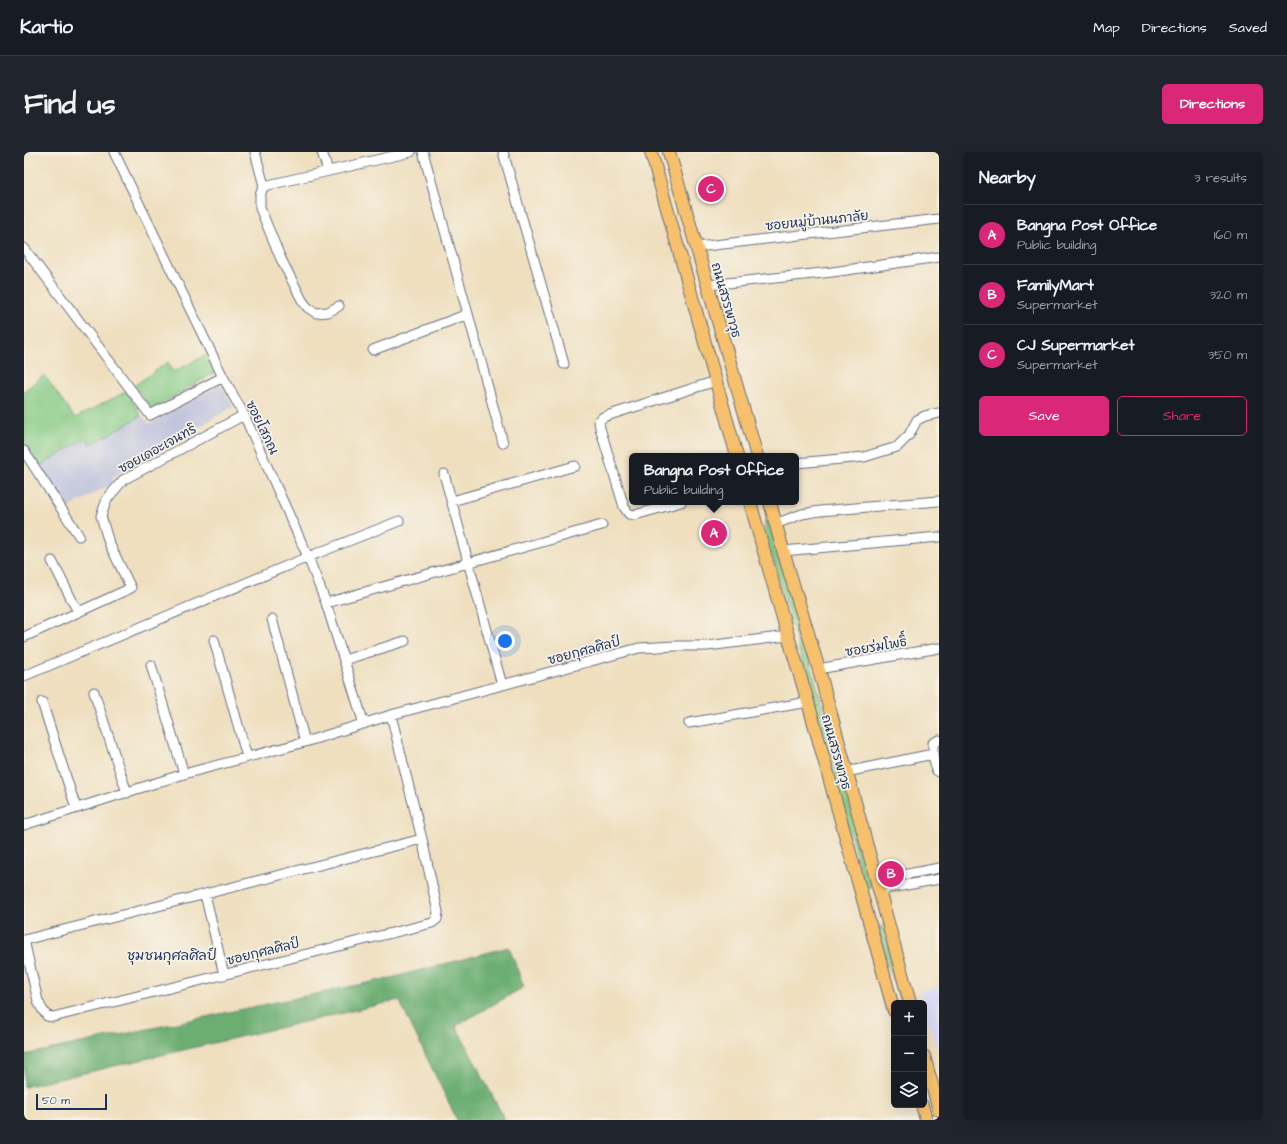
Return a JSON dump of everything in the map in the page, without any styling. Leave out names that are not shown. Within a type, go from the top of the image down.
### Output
[{"type":"main road","points":[[651,152],[736,453]]},
{"type":"main road","name":"ถนนสรรพาวุธ","points":[[669,152],[756,453]]},
{"type":"main road","name":"ถนนสรรพาวุธ","points":[[755,505],[788,636],[808,702],[891,1000]]},
{"type":"main road","name":"ถนนสรรพาวุธ","points":[[771,505],[818,669],[909,1000]]},
{"type":"main road","points":[[868,916],[885,911]]},
{"type":"main road","points":[[927,1067],[939,1110]]},
{"type":"main road","points":[[923,1108],[926,1120]]},
{"type":"street","name":"ซอยโสภณ","points":[[114,152],[223,377],[244,415],[308,557],[326,603],[364,724]]},
{"type":"street","points":[[254,152],[264,186],[260,195],[260,208],[281,259],[302,300],[307,307],[316,313],[328,312],[339,306]]},
{"type":"street","points":[[322,152],[328,171]]},
{"type":"street","points":[[264,186],[394,154],[411,152]]},
{"type":"street","points":[[423,152],[503,443]]},
{"type":"street","points":[[503,152],[564,364]]},
{"type":"street","name":"ซอยหมู่บ้านนภาลัย","points":[[697,247],[939,219]]},
{"type":"street","points":[[24,248],[150,415],[223,377]]},
{"type":"street","points":[[708,286],[832,272],[939,257]]},
{"type":"street","points":[[374,350],[468,314]]},
{"type":"street","points":[[670,505],[635,515],[629,514],[624,507],[599,421],[603,417],[716,381]]},
{"type":"street","points":[[799,463],[864,457],[897,447],[909,435],[917,420],[925,416],[939,413]]},
{"type":"street","name":"ซอยเดอะเจนทริ","points":[[24,637],[131,588],[109,543],[101,516],[107,499],[123,480],[244,415]]},
{"type":"street","points":[[24,451],[27,462],[79,536]]},
{"type":"street","points":[[452,501],[575,466]]},
{"type":"street","points":[[444,474],[502,685]]},
{"type":"street","points":[[775,524],[802,514],[820,511],[939,501]]},
{"type":"street","points":[[24,676],[308,557],[398,521]]},
{"type":"street","points":[[326,603],[602,524]]},
{"type":"street","points":[[783,551],[939,537]]},
{"type":"street","points":[[52,561],[78,612]]},
{"type":"street","points":[[272,618],[305,742]]},
{"type":"street","name":"ซอยกุศลศิลป์","points":[[24,825],[184,774],[305,742],[390,715],[639,648],[707,646],[788,636]]},
{"type":"street","points":[[214,640],[247,757]]},
{"type":"street","points":[[344,660],[405,641]]},
{"type":"street","name":"ซอยร่มโพธิ์","points":[[818,669],[939,648]]},
{"type":"street","points":[[151,665],[184,774]]},
{"type":"street","points":[[94,692],[127,793]]},
{"type":"street","points":[[42,702],[76,808]]},
{"type":"street","points":[[689,723],[808,702]]},
{"type":"street","name":"ซอยกุศลศิลป์","points":[[390,715],[422,839],[438,912],[437,919],[432,923],[53,1017],[47,1016],[38,1001],[24,940],[422,839]]},
{"type":"street","points":[[939,740],[933,743],[933,754],[936,770],[939,772]]},
{"type":"street","points":[[846,772],[933,754]]},
{"type":"street","points":[[878,885],[939,868]]},
{"type":"street","points":[[878,885],[939,879]]},
{"type":"street","points":[[205,894],[224,975]]},
{"type":"shaded area","points":[[221,384],[233,407],[112,477],[114,483],[67,508],[40,466],[86,438],[91,444],[141,416],[150,424]]},
{"type":"shaded area","points":[[939,987],[939,1055],[927,1015],[927,1000],[923,1000],[920,991]]},
{"type":"green space","points":[[205,355],[215,372],[155,408],[150,407],[135,385],[168,362],[172,371],[176,371]]},
{"type":"green space","points":[[44,375],[75,418],[127,391],[141,416],[91,445],[86,438],[40,466],[24,443],[24,391]]},
{"type":"green space","points":[[765,520],[767,520],[771,526],[871,883],[870,889],[867,890],[765,529]]},
{"type":"green space","points":[[880,926],[883,927],[904,1000],[899,1000],[879,932]]},
{"type":"green space","points":[[509,947],[524,987],[456,1026],[505,1120],[457,1120],[399,1000],[24,1087],[24,1055],[391,978]]},
{"type":"place","name":"CJ Supermarket","points":[[711,189]]},
{"type":"place","name":"Bangna Post Office","points":[[714,533]]},
{"type":"place","name":"FamilyMart","points":[[891,874]]},
{"type":"district","name":"ชุมชนกุศลศิลป์","points":[[172,955]]}]
